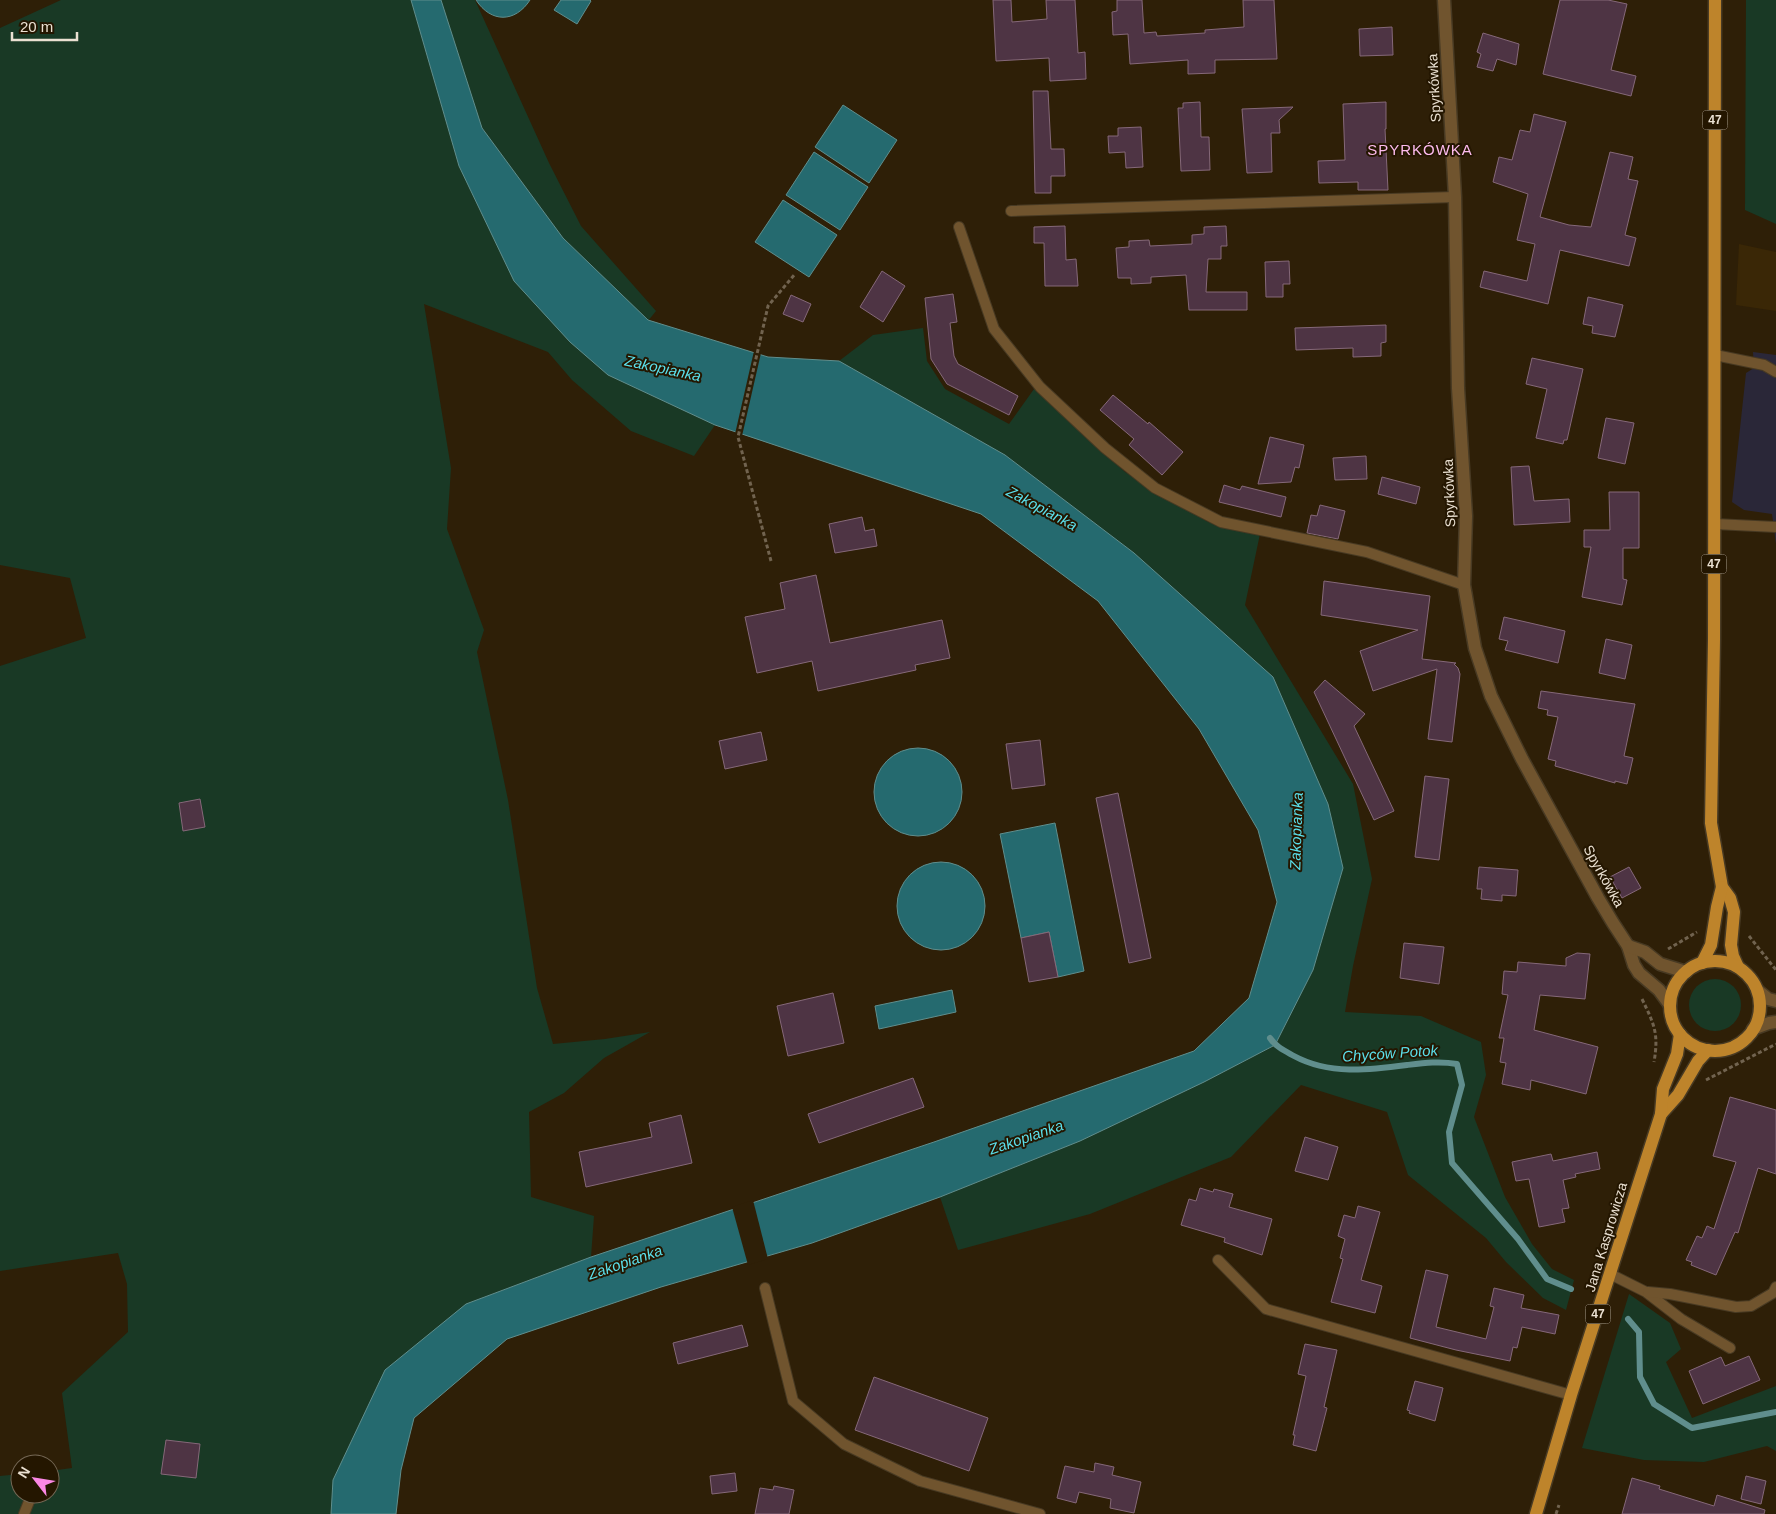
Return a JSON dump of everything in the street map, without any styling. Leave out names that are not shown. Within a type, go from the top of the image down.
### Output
[{"type":"main road","name":"47","points":[[1715,0],[1715,355],[1711,822],[1722,887],[1732,904],[1734,912],[1731,945],[1733,956],[1738,967],[1753,981],[1757,990]]},
{"type":"main road","name":"47","points":[[1702,963],[1711,945],[1716,906],[1722,887]]},
{"type":"main road","points":[[1738,967],[1721,962],[1702,963],[1686,972],[1675,987],[1670,1005],[1671,1015],[1680,1034],[1697,1048],[1708,1050],[1729,1049],[1743,1041],[1754,1029],[1760,1010],[1757,990]]},
{"type":"main road","name":"47","points":[[1661,1114],[1663,1089],[1677,1054],[1680,1034]]},
{"type":"main road","name":"47","points":[[1661,1114],[1678,1095],[1698,1061],[1708,1050]]},
{"type":"main road","name":"Jana Kasprowicza","points":[[1537,1514],[1572,1395],[1661,1114]]},
{"type":"street","name":"Spyrkówka","points":[[1444,0],[1455,197],[1458,388],[1466,516],[1464,585],[1475,648],[1491,696],[1522,759],[1598,898],[1628,946],[1634,965],[1659,990],[1670,1005]]},
{"type":"street","points":[[1628,946],[1645,952],[1660,964],[1686,972]]},
{"type":"street","points":[[1757,990],[1768,999],[1776,1002]]},
{"type":"street","points":[[1754,1029],[1776,1022]]},
{"type":"lane","points":[[1011,211],[1455,197]]},
{"type":"lane","points":[[958,227],[994,329],[1040,387],[1105,448],[1156,488],[1222,522],[1367,552],[1464,585]]},
{"type":"lane","points":[[1715,355],[1764,365],[1776,372]]},
{"type":"lane","points":[[1714,524],[1776,527]]},
{"type":"lane","points":[[1218,1260],[1266,1310],[1572,1395]]},
{"type":"lane","points":[[1610,1274],[1646,1292],[1681,1319],[1730,1348]]},
{"type":"lane","points":[[765,1288],[792,1401],[844,1444],[920,1481],[1040,1514]]},
{"type":"lane","points":[[1646,1292],[1736,1307],[1752,1306],[1773,1293],[1776,1288]]},
{"type":"path","points":[[771,562],[738,437],[768,306],[795,274]]},
{"type":"path","points":[[1639,992],[1654,1022],[1656,1036],[1653,1063]]},
{"type":"path","points":[[1698,1083],[1776,1044]]},
{"type":"shaded area","points":[[1739,244],[1776,252],[1776,311],[1736,305]]},
{"type":"shaded area","points":[[1753,352],[1776,355],[1776,544],[1772,514],[1744,510],[1732,502],[1746,373],[1754,368]]},
{"type":"green space","points":[[61,0],[411,0],[459,166],[608,375],[715,425],[694,456],[631,431],[572,380],[548,352],[424,304],[451,468],[447,529],[484,630],[477,652],[508,800],[537,988],[553,1044],[650,1032],[604,1058],[564,1093],[529,1112],[531,1197],[594,1216],[591,1257],[466,1304],[332,1514],[0,1514],[0,1476],[10,1475],[10,1504],[60,1504],[60,1470],[72,1468],[62,1393],[128,1332],[127,1284],[118,1253],[0,1271],[0,666],[86,638],[70,578],[0,565],[0,28]]},
{"type":"green space","points":[[441,0],[475,0],[549,163],[581,226],[656,311],[648,321],[563,238],[482,128]]},
{"type":"green space","points":[[1746,0],[1776,0],[1776,224],[1745,210]]},
{"type":"green space","points":[[923,328],[927,361],[945,389],[1009,424],[1034,389],[1125,472],[1208,522],[1260,534],[1245,605],[1353,784],[1372,879],[1345,1012],[1421,1016],[1481,1042],[1486,1075],[1474,1117],[1505,1197],[1532,1244],[1552,1269],[1574,1280],[1566,1310],[1543,1298],[1506,1262],[1486,1238],[1408,1175],[1387,1112],[1301,1085],[1231,1157],[1090,1214],[958,1250],[940,1197],[1080,1141],[1204,1082],[1275,1045],[1313,970],[1273,677],[1134,553],[1005,455],[839,361],[873,335]]},
{"type":"green space","points":[[1710,979],[1720,979],[1734,986],[1741,1000],[1741,1010],[1734,1024],[1720,1031],[1710,1031],[1700,1027],[1693,1020],[1689,1010],[1689,1000],[1693,990],[1700,983]]},
{"type":"green space","points":[[1629,1294],[1670,1323],[1681,1349],[1666,1362],[1692,1418],[1776,1386],[1776,1451],[1767,1446],[1704,1462],[1644,1460],[1582,1448]]},
{"type":"water","name":"Zakopianka","points":[[411,0],[441,0],[482,128],[563,238],[648,320],[768,357],[839,361],[1005,455],[1134,553],[1273,677],[1328,804],[1343,868],[1313,970],[1275,1045],[1204,1082],[1080,1141],[940,1197],[812,1243],[661,1287],[507,1339],[414,1418],[401,1470],[396,1514],[331,1514],[333,1480],[385,1370],[466,1304],[591,1257],[934,1142],[1194,1051],[1249,998],[1277,902],[1258,830],[1199,729],[1098,601],[981,514],[715,425],[608,375],[570,342],[514,281],[459,166]]},
{"type":"water","points":[[476,0],[530,0],[517,13],[503,17],[489,13]]},
{"type":"water","points":[[561,0],[591,1],[577,24],[554,10]]},
{"type":"water","points":[[843,105],[897,140],[869,183],[815,147]]},
{"type":"water","points":[[814,152],[868,187],[840,230],[786,195]]},
{"type":"water","points":[[783,200],[837,235],[809,277],[755,242]]},
{"type":"water","points":[[918,748],[935,752],[949,761],[958,775],[962,792],[958,809],[949,823],[935,832],[918,836],[901,832],[887,823],[878,809],[874,792],[878,775],[887,761],[901,752]]},
{"type":"water","points":[[1055,823],[1084,971],[1058,977],[1049,932],[1021,938],[1000,834]]},
{"type":"water","points":[[941,862],[958,866],[972,875],[981,889],[985,906],[981,923],[972,937],[958,946],[941,950],[924,946],[910,937],[901,923],[897,906],[901,889],[910,875],[924,866]]},
{"type":"water","points":[[952,990],[956,1012],[879,1029],[875,1006]]},
{"type":"pier","points":[[754,351],[761,353],[742,436],[735,434]]},
{"type":"pier","points":[[753,1200],[768,1259],[748,1265],[732,1207]]},
{"type":"building","points":[[993,0],[1011,0],[1012,22],[1047,19],[1046,0],[1075,0],[1078,53],[1085,52],[1086,79],[1050,81],[1049,58],[996,61]]},
{"type":"building","points":[[1117,0],[1142,0],[1144,33],[1156,32],[1157,36],[1205,33],[1205,30],[1244,27],[1243,0],[1274,0],[1277,59],[1215,60],[1215,73],[1188,74],[1188,60],[1130,64],[1128,34],[1113,35],[1112,12],[1117,11]]},
{"type":"building","points":[[1560,0],[1608,0],[1627,4],[1611,70],[1636,76],[1631,96],[1543,74]]},
{"type":"building","points":[[1392,27],[1393,55],[1360,56],[1359,29]]},
{"type":"building","points":[[1483,33],[1519,44],[1516,65],[1497,59],[1493,71],[1477,67],[1481,54],[1477,52]]},
{"type":"building","points":[[1033,91],[1048,91],[1051,149],[1064,149],[1065,176],[1051,176],[1051,193],[1035,193]]},
{"type":"building","points":[[1200,102],[1201,137],[1209,137],[1210,170],[1181,171],[1178,108],[1183,108],[1183,103]]},
{"type":"building","points":[[1386,102],[1385,129],[1388,190],[1358,190],[1358,182],[1319,183],[1318,161],[1345,160],[1343,104]]},
{"type":"building","points":[[1293,107],[1279,120],[1280,133],[1271,133],[1272,172],[1247,173],[1242,109]]},
{"type":"building","points":[[1534,114],[1566,122],[1540,217],[1569,225],[1591,227],[1610,152],[1633,157],[1628,179],[1638,181],[1625,235],[1636,238],[1629,266],[1560,250],[1548,304],[1480,287],[1484,271],[1527,281],[1535,244],[1517,240],[1528,194],[1493,182],[1499,157],[1512,160],[1520,130],[1530,132]]},
{"type":"building","points":[[1141,127],[1143,167],[1126,168],[1125,152],[1109,153],[1108,136],[1118,136],[1118,128]]},
{"type":"building","points":[[1065,226],[1066,260],[1076,259],[1078,286],[1045,286],[1044,243],[1034,243],[1034,227]]},
{"type":"building","points":[[1226,226],[1227,246],[1221,246],[1221,259],[1208,259],[1206,292],[1247,292],[1247,310],[1189,310],[1186,275],[1151,277],[1151,283],[1131,284],[1131,278],[1118,278],[1116,248],[1129,247],[1129,241],[1149,240],[1150,246],[1192,244],[1192,235],[1204,234],[1204,227]]},
{"type":"building","points":[[1289,261],[1290,284],[1283,284],[1283,297],[1266,297],[1265,262]]},
{"type":"building","points":[[882,271],[905,286],[883,322],[860,307]]},
{"type":"building","points":[[953,294],[957,322],[950,323],[954,356],[958,364],[1018,396],[1009,415],[947,384],[931,359],[925,298]]},
{"type":"building","points":[[791,295],[811,304],[803,322],[783,314]]},
{"type":"building","points":[[1588,297],[1623,305],[1615,337],[1592,333],[1593,326],[1583,324]]},
{"type":"building","points":[[1386,325],[1386,342],[1381,343],[1381,356],[1353,357],[1353,348],[1296,350],[1295,328]]},
{"type":"building","points":[[1532,358],[1583,369],[1567,440],[1564,440],[1563,444],[1536,438],[1547,389],[1526,384]]},
{"type":"building","points":[[1113,395],[1148,424],[1149,422],[1183,452],[1162,475],[1129,445],[1134,439],[1100,410]]},
{"type":"building","points":[[1606,418],[1634,423],[1625,464],[1598,458]]},
{"type":"building","points":[[1270,437],[1304,445],[1299,468],[1295,467],[1291,482],[1258,484]]},
{"type":"building","points":[[1366,456],[1367,479],[1335,480],[1333,458]]},
{"type":"building","points":[[1529,466],[1534,501],[1569,499],[1570,522],[1514,525],[1511,467]]},
{"type":"building","points":[[1382,477],[1420,487],[1416,504],[1378,494]]},
{"type":"building","points":[[1224,485],[1240,490],[1242,486],[1286,497],[1281,517],[1219,502]]},
{"type":"building","points":[[1609,492],[1639,492],[1639,548],[1623,548],[1623,579],[1627,580],[1622,605],[1582,597],[1591,547],[1584,547],[1584,530],[1610,530]]},
{"type":"building","points":[[1320,505],[1345,511],[1338,539],[1307,533],[1311,515],[1317,516]]},
{"type":"building","points":[[862,517],[865,531],[874,529],[877,546],[835,553],[829,524]]},
{"type":"building","points":[[816,575],[830,643],[942,620],[950,658],[915,665],[916,670],[818,691],[812,661],[757,673],[745,617],[785,609],[780,583]]},
{"type":"building","points":[[1324,581],[1430,596],[1422,659],[1456,663],[1454,664],[1460,674],[1452,742],[1428,739],[1437,669],[1373,691],[1360,651],[1418,630],[1321,615]]},
{"type":"building","points":[[1504,617],[1565,631],[1558,663],[1505,650],[1508,641],[1499,639]]},
{"type":"building","points":[[1606,639],[1632,645],[1625,679],[1599,673]]},
{"type":"building","points":[[1325,680],[1365,714],[1354,726],[1394,811],[1374,820],[1314,692]]},
{"type":"building","points":[[1541,691],[1635,704],[1624,756],[1633,758],[1627,784],[1615,781],[1615,783],[1555,766],[1556,761],[1548,759],[1558,717],[1547,715],[1548,710],[1538,708]]},
{"type":"building","points":[[761,732],[767,760],[725,769],[719,741]]},
{"type":"building","points":[[1040,740],[1045,785],[1012,789],[1006,744]]},
{"type":"building","points":[[1425,776],[1449,779],[1439,860],[1415,857]]},
{"type":"building","points":[[1118,793],[1151,958],[1129,963],[1096,798]]},
{"type":"building","points":[[200,799],[205,827],[183,831],[179,803]]},
{"type":"building","points":[[1479,867],[1518,870],[1516,896],[1502,895],[1502,901],[1481,899],[1482,889],[1477,889]]},
{"type":"building","points":[[1629,867],[1641,888],[1622,898],[1610,877]]},
{"type":"building","points":[[1049,932],[1058,977],[1029,982],[1021,938]]},
{"type":"building","points":[[1404,943],[1444,947],[1439,984],[1400,978]]},
{"type":"building","points":[[1577,953],[1590,954],[1585,999],[1540,995],[1534,1030],[1598,1047],[1586,1094],[1531,1080],[1530,1090],[1502,1084],[1506,1063],[1500,1062],[1504,1038],[1499,1038],[1508,995],[1502,994],[1504,971],[1517,972],[1518,962],[1566,966],[1566,958]]},
{"type":"building","points":[[833,993],[844,1043],[788,1056],[777,1006]]},
{"type":"building","points":[[913,1078],[924,1107],[819,1143],[808,1114]]},
{"type":"building","points":[[1730,1097],[1776,1110],[1776,1174],[1758,1168],[1738,1233],[1735,1232],[1716,1275],[1691,1265],[1692,1262],[1686,1260],[1697,1236],[1702,1238],[1707,1226],[1714,1229],[1736,1162],[1713,1156]]},
{"type":"building","points":[[681,1115],[692,1163],[586,1187],[579,1152],[652,1137],[649,1123]]},
{"type":"building","points":[[1305,1137],[1338,1147],[1328,1180],[1295,1171]]},
{"type":"building","points":[[1597,1152],[1600,1169],[1575,1174],[1576,1177],[1563,1180],[1569,1208],[1562,1209],[1565,1222],[1539,1227],[1529,1179],[1516,1181],[1512,1162],[1551,1154],[1553,1161]]},
{"type":"building","points":[[1200,1188],[1213,1192],[1214,1189],[1233,1194],[1229,1207],[1272,1219],[1262,1255],[1224,1242],[1225,1238],[1181,1225],[1189,1199],[1196,1201]]},
{"type":"building","points":[[1358,1206],[1380,1212],[1361,1280],[1382,1286],[1375,1313],[1331,1302],[1343,1259],[1340,1258],[1345,1239],[1338,1236],[1344,1215],[1355,1218]]},
{"type":"building","points":[[1426,1270],[1448,1275],[1436,1327],[1486,1339],[1494,1307],[1490,1306],[1494,1288],[1524,1295],[1521,1308],[1559,1315],[1555,1334],[1522,1327],[1517,1348],[1513,1347],[1510,1361],[1410,1338]]},
{"type":"building","points":[[742,1325],[748,1346],[678,1364],[673,1343]]},
{"type":"building","points":[[1305,1344],[1337,1350],[1324,1407],[1327,1408],[1316,1451],[1293,1445],[1295,1435],[1293,1435],[1306,1376],[1298,1374]]},
{"type":"building","points":[[1749,1356],[1760,1380],[1703,1404],[1689,1371],[1721,1357],[1725,1366]]},
{"type":"building","points":[[874,1377],[988,1418],[969,1471],[855,1430]]},
{"type":"building","points":[[1415,1381],[1443,1388],[1435,1421],[1409,1413],[1410,1411],[1407,1410]]},
{"type":"building","points":[[166,1440],[200,1444],[196,1478],[161,1474]]},
{"type":"building","points":[[1095,1463],[1114,1467],[1112,1475],[1141,1482],[1134,1513],[1110,1508],[1111,1499],[1079,1492],[1076,1503],[1057,1498],[1065,1466],[1094,1472]]},
{"type":"building","points":[[735,1473],[737,1491],[712,1494],[710,1476]]},
{"type":"building","points":[[1746,1476],[1766,1481],[1761,1504],[1741,1499]]},
{"type":"building","points":[[1632,1478],[1660,1486],[1659,1489],[1714,1506],[1717,1495],[1765,1510],[1764,1514],[1622,1514]]},
{"type":"building","points":[[774,1486],[794,1490],[789,1514],[755,1514],[760,1488],[773,1490]]},
{"type":"waterway","name":"Chyców Potok","points":[[1270,1038],[1278,1046],[1294,1056],[1307,1062],[1335,1069],[1349,1070],[1432,1063],[1457,1064],[1462,1085],[1449,1132],[1452,1163],[1518,1239],[1547,1279],[1571,1289]]},
{"type":"waterway","name":"Chyców Potok","points":[[1628,1319],[1639,1332],[1640,1377],[1654,1404],[1692,1428],[1776,1412]]},
{"type":"district","name":"SPYRKÓWKA","points":[[1420,149]]}]
